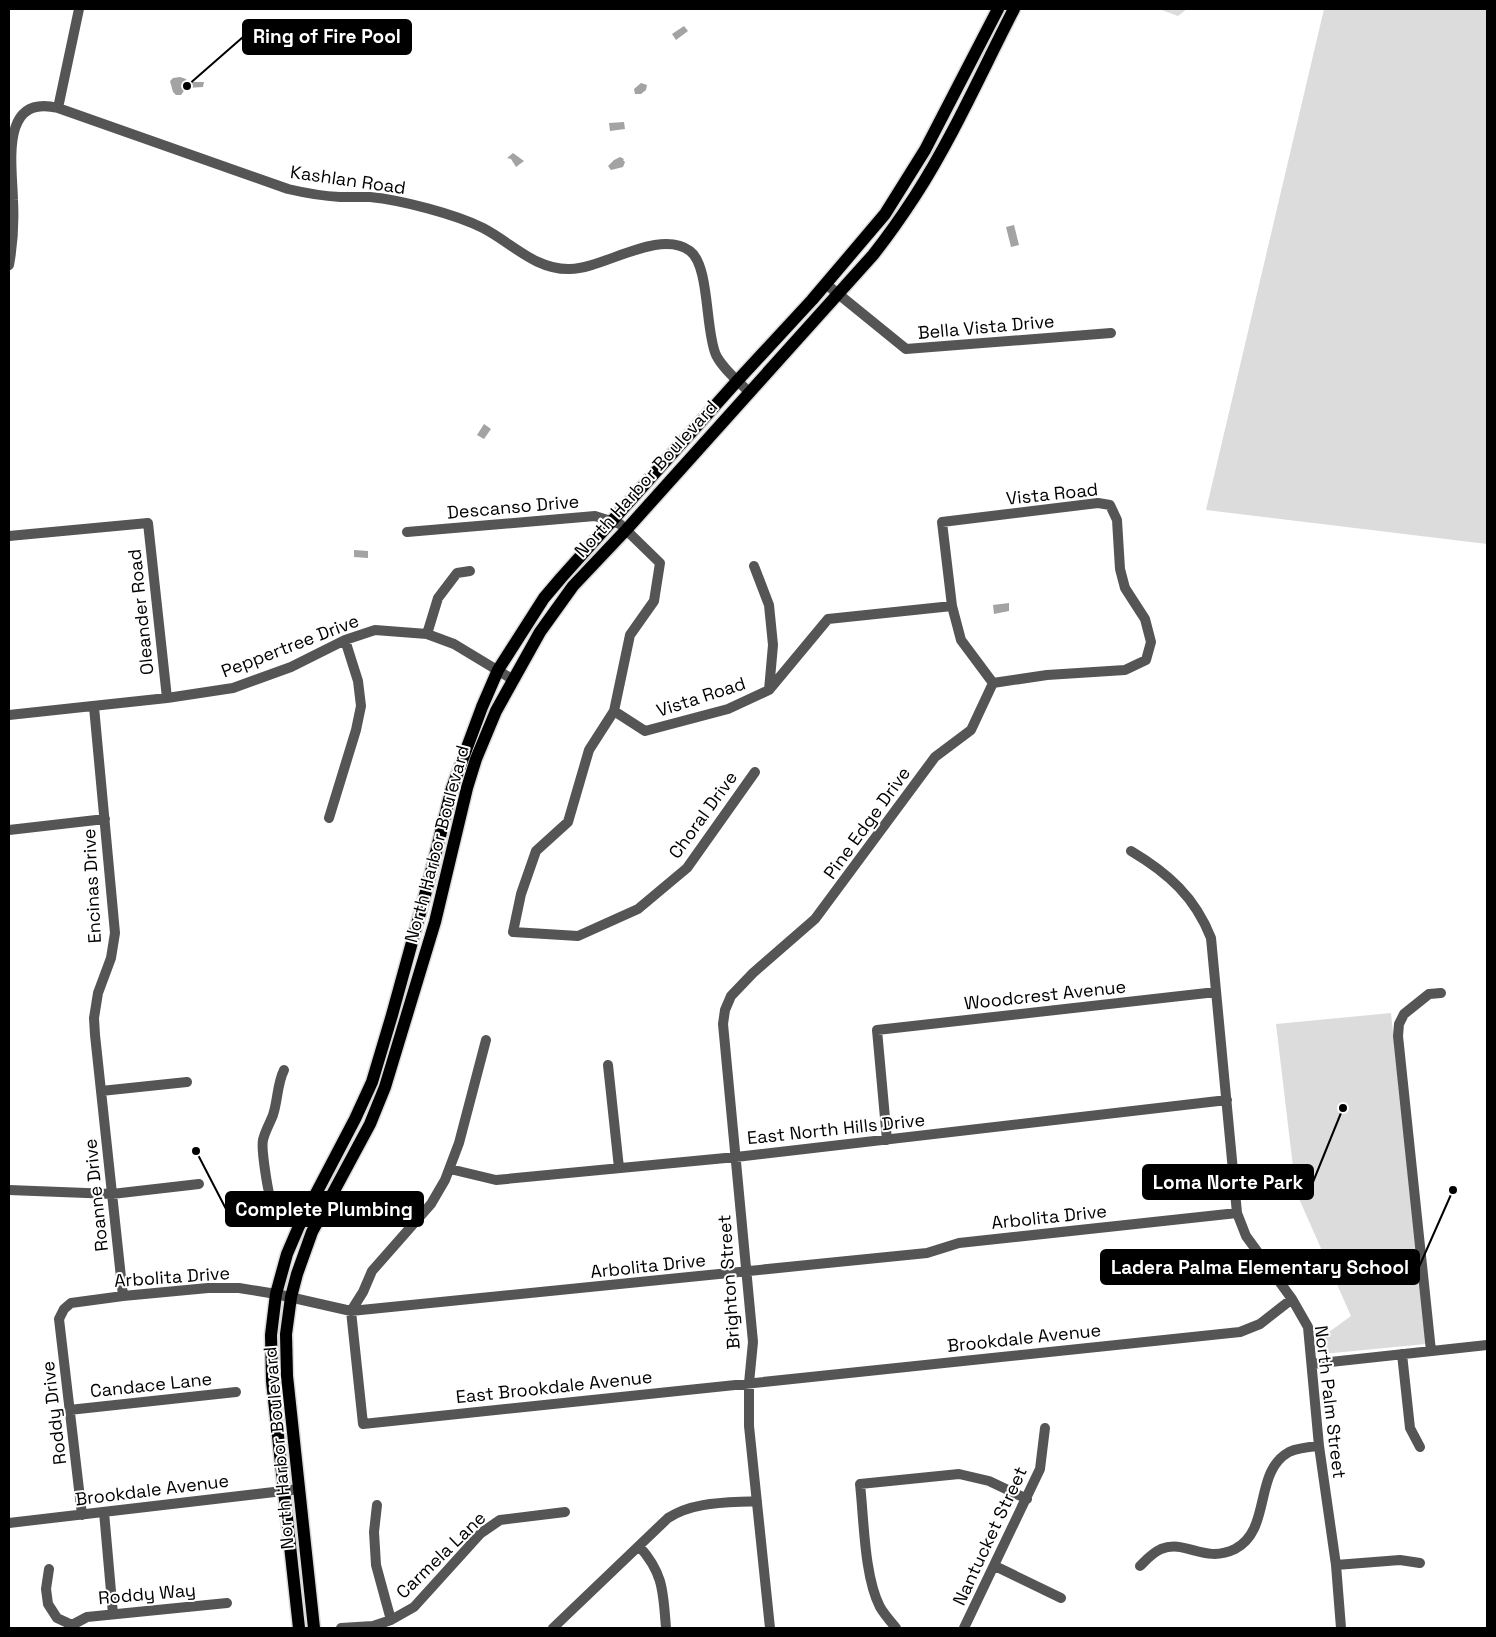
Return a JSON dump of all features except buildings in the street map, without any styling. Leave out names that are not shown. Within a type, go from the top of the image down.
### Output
[{"type":"main road","name":"North Harbor Boulevard","points":[[314,1628],[288,1376],[286,1334],[291,1297],[299,1266],[312,1232],[370,1124],[386,1088],[435,922],[470,780],[496,711],[512,679],[540,632],[561,602],[591,566],[619,525],[738,380],[826,284],[885,214],[914,170],[998,9]]},
{"type":"main road","name":"North Harbor Boulevard","points":[[299,1628],[272,1380],[271,1335],[276,1294],[287,1254],[303,1218],[355,1119],[372,1082],[428,884],[452,788],[464,752],[498,670],[544,598],[619,525],[749,392],[873,255],[916,196],[944,147],[1014,9]]},
{"type":"street","points":[[58,108],[79,9]]},
{"type":"street","name":"Kashlan Road","points":[[9,264],[13,202],[12,129],[19,118],[30,109],[46,106],[58,108],[288,189],[326,196],[379,198],[460,218],[486,230],[527,257],[556,268],[586,268],[625,253],[653,246],[669,244],[684,247],[694,254],[700,267],[714,350],[721,362],[749,392]]},
{"type":"street","name":"Bella Vista Drive","points":[[826,284],[906,350],[1111,333]]},
{"type":"street","name":"Vista Road","points":[[1098,503],[1110,505],[1117,520],[1120,569],[1126,588],[1145,619],[1151,642],[1146,660],[1125,670],[1047,675],[993,683],[961,640],[952,606],[942,522],[1098,503]]},
{"type":"street","name":"Descanso Drive","points":[[407,532],[595,516],[619,525]]},
{"type":"street","name":"Oleander Road","points":[[9,536],[148,523],[167,698]]},
{"type":"street","points":[[614,711],[630,635],[654,601],[660,563],[619,525]]},
{"type":"street","points":[[754,566],[769,605],[773,645],[769,690]]},
{"type":"street","points":[[427,634],[438,598],[457,573],[470,571]]},
{"type":"street","name":"Vista Road","points":[[614,711],[644,731],[728,708],[769,690],[828,619],[952,606]]},
{"type":"street","name":"Peppertree Drive","points":[[9,715],[94,707],[233,688],[290,666],[345,640],[375,630],[427,634],[454,644],[512,679]]},
{"type":"street","points":[[329,818],[356,730],[361,706],[358,681],[345,640]]},
{"type":"street","name":"Pine Edge Drive","points":[[753,973],[815,920],[935,757],[971,730],[993,683]]},
{"type":"street","name":"Encinas Drive","points":[[94,707],[115,933],[111,958],[98,993],[94,1018],[101,1091]]},
{"type":"street","name":"Choral Drive","points":[[614,711],[589,750],[568,822],[536,851],[521,894],[513,932],[578,936],[638,909],[687,868],[755,772]]},
{"type":"street","points":[[9,830],[105,819]]},
{"type":"street","name":"North Palm Street","points":[[1131,851],[1148,861],[1179,886],[1195,907],[1211,938],[1237,1213],[1246,1236],[1292,1299],[1308,1327],[1319,1446],[1336,1566],[1341,1628]]},
{"type":"street","name":"Brighton Street","points":[[753,973],[731,996],[725,1010],[723,1024],[752,1342],[749,1383],[750,1426],[770,1628]]},
{"type":"street","name":"Woodcrest Avenue","points":[[887,1140],[876,1030],[1216,992]]},
{"type":"street","points":[[1432,1351],[1398,1036],[1399,1024],[1404,1014],[1429,994],[1441,993]]},
{"type":"street","points":[[351,1310],[363,1292],[372,1271],[431,1204],[450,1169],[459,1143],[486,1040]]},
{"type":"street","points":[[608,1065],[619,1168]]},
{"type":"street","points":[[284,1070],[279,1080],[273,1114],[266,1129],[262,1145],[271,1200],[278,1206],[303,1218]]},
{"type":"street","points":[[101,1091],[187,1082]]},
{"type":"street","name":"Roanne Drive","points":[[101,1091],[123,1296]]},
{"type":"street","name":"East North Hills Drive","points":[[450,1169],[496,1180],[736,1157],[1227,1100]]},
{"type":"street","points":[[9,1190],[112,1194],[199,1184]]},
{"type":"street","name":"Arbolita Drive","points":[[64,1309],[72,1303],[123,1296],[216,1288],[239,1288],[351,1310],[927,1253],[958,1243],[1237,1213]]},
{"type":"street","name":"Brookdale Avenue","points":[[749,1383],[1240,1332],[1260,1324],[1292,1299]]},
{"type":"street","name":"Roddy Drive","points":[[64,1309],[59,1319],[82,1515]]},
{"type":"street","name":"East Brookdale Avenue","points":[[351,1310],[363,1424],[749,1383]]},
{"type":"street","points":[[1312,1364],[1487,1345]]},
{"type":"street","points":[[1402,1354],[1410,1428],[1420,1446]]},
{"type":"street","name":"Candace Lane","points":[[69,1410],[236,1392]]},
{"type":"street","name":"Nantucket Street","points":[[964,1628],[1040,1469],[1045,1428]]},
{"type":"street","points":[[1140,1566],[1151,1555],[1161,1549],[1174,1546],[1203,1554],[1220,1554],[1235,1549],[1246,1540],[1255,1527],[1264,1492],[1277,1462],[1290,1452],[1319,1446]]},
{"type":"street","points":[[896,1628],[880,1608],[873,1591],[869,1574],[860,1484],[959,1474],[989,1481],[1027,1499]]},
{"type":"street","name":"Brookdale Avenue","points":[[9,1523],[300,1489]]},
{"type":"street","points":[[554,1628],[668,1518],[679,1511],[693,1506],[757,1501]]},
{"type":"street","points":[[377,1505],[374,1532],[376,1565],[391,1620]]},
{"type":"street","points":[[104,1512],[113,1614]]},
{"type":"street","name":"Carmela Lane","points":[[341,1628],[373,1626],[391,1620],[414,1607],[481,1533],[500,1520],[565,1512]]},
{"type":"street","points":[[639,1546],[652,1560],[662,1582],[666,1628]]},
{"type":"street","points":[[1336,1566],[1400,1560],[1420,1563]]},
{"type":"street","points":[[995,1566],[1061,1598]]},
{"type":"street","points":[[49,1569],[46,1588],[48,1604],[57,1618],[73,1626]]},
{"type":"street","name":"Roddy Way","points":[[73,1626],[87,1616],[227,1603]]},
{"type":"shaded area","points":[[1159,9],[1187,9],[1178,16]]},
{"type":"shaded area","points":[[1324,9],[1487,9],[1487,544],[1206,510]]},
{"type":"shaded area","points":[[684,26],[688,31],[676,40],[672,34]]},
{"type":"shaded area","points":[[180,77],[186,79],[187,82],[204,82],[203,87],[186,88],[181,95],[176,95],[173,92],[170,81],[173,78]]},
{"type":"shaded area","points":[[641,83],[647,85],[646,90],[641,94],[635,94],[634,89]]},
{"type":"shaded area","points":[[624,122],[625,129],[610,131],[609,123]]},
{"type":"shaded area","points":[[513,153],[524,161],[516,167],[511,159],[507,158]]},
{"type":"shaded area","points":[[620,157],[625,162],[623,167],[611,170],[608,166]]},
{"type":"shaded area","points":[[1014,225],[1019,245],[1011,247],[1006,227]]},
{"type":"shaded area","points":[[484,424],[491,429],[484,439],[477,435]]},
{"type":"shaded area","points":[[354,550],[368,551],[368,558],[354,557]]},
{"type":"shaded area","points":[[1009,603],[1009,611],[994,614],[993,605]]},
{"type":"shaded area","points":[[1391,1013],[1426,1344],[1323,1354],[1322,1337],[1351,1316],[1296,1192],[1276,1024]]},
{"type":"place","name":"Ring of Fire Pool","points":[[187,86]]},
{"type":"place","name":"Loma Norte Park","points":[[1343,1108]]},
{"type":"place","name":"Complete Plumbing","points":[[196,1151]]},
{"type":"place","name":"Ladera Palma Elementary School","points":[[1453,1190]]}]
